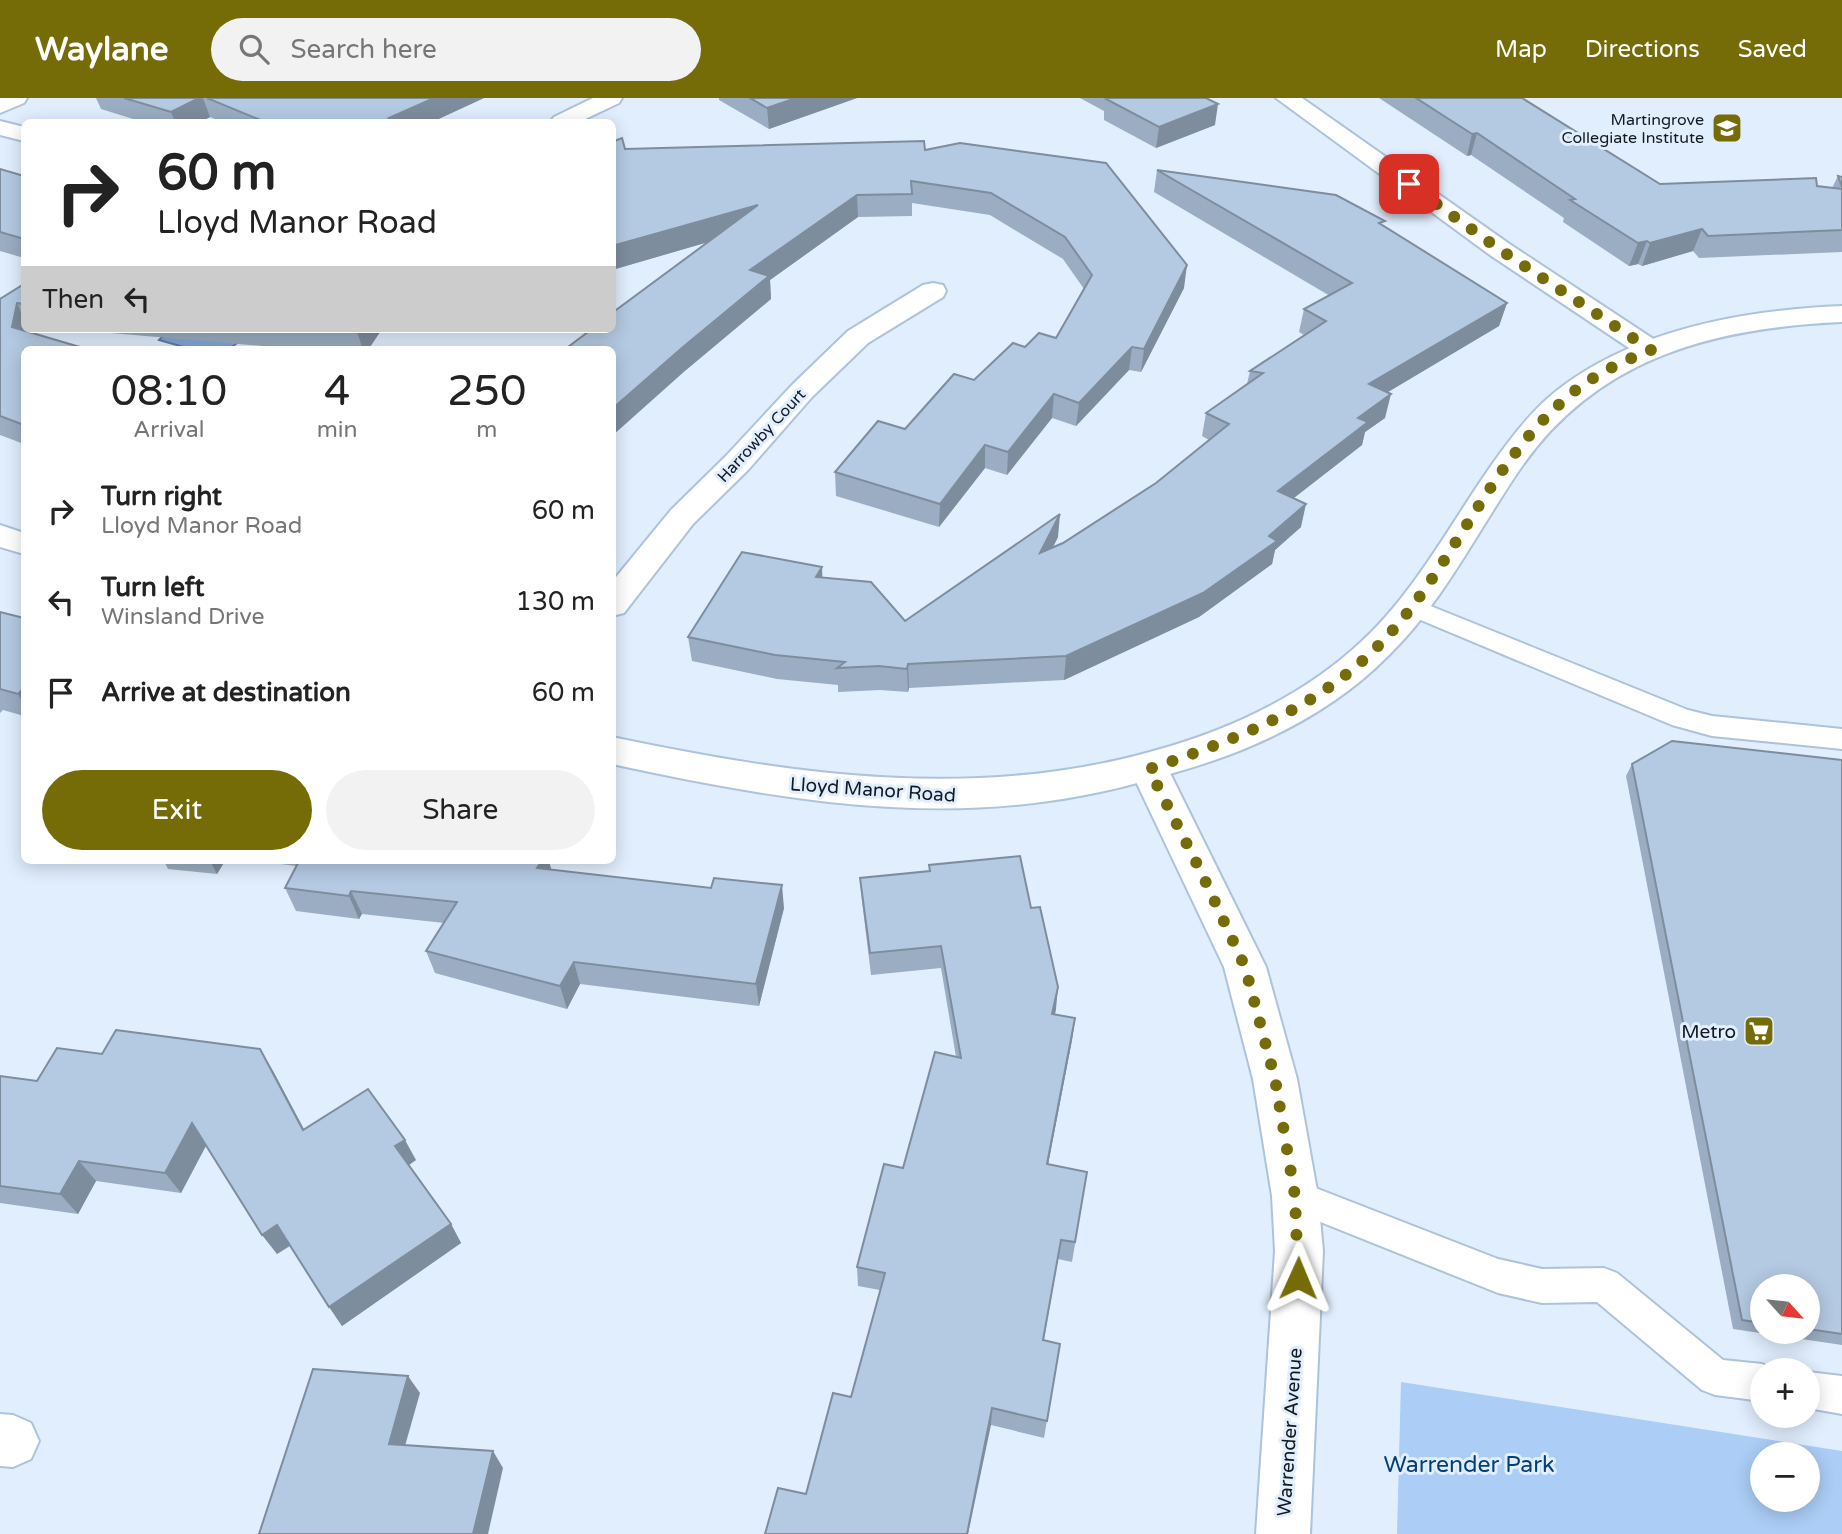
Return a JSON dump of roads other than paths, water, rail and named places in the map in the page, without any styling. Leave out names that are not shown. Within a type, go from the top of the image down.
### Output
[{"type":"street","points":[[0,106],[16,98]]},
{"type":"street","points":[[568,119],[611,98]]},
{"type":"street","points":[[1287,98],[1499,249],[1651,350]]},
{"type":"street","points":[[0,128],[21,133]]},
{"type":"street","name":"Harrowby Court","points":[[616,600],[682,517],[737,463],[802,391],[858,337],[933,290]]},
{"type":"street","name":"Lloyd Manor Road","points":[[616,751],[672,764],[807,788],[909,796],[1034,791],[1149,769],[1235,739],[1273,722],[1324,691],[1375,650],[1413,607],[1533,430],[1564,399],[1587,382],[1651,350],[1752,324],[1842,314]]},
{"type":"street","points":[[0,535],[21,543]]},
{"type":"street","name":"Warrender Avenue","points":[[1149,769],[1245,967],[1275,1079],[1295,1196],[1299,1251],[1283,1534]]},
{"type":"lane","points":[[1413,607],[1681,718],[1712,726],[1842,739]]},
{"type":"lane","points":[[1295,1196],[1498,1276],[1542,1286],[1604,1285],[1715,1377],[1750,1381]]},
{"type":"lane","points":[[1820,1392],[1842,1395]]},
{"type":"place","name":"Martingrove Collegiate Institute","points":[[1727,128]]},
{"type":"place","name":"Metro","points":[[1759,1031]]},
{"type":"park label","name":"Warrender Park","points":[[1469,1464]]}]
